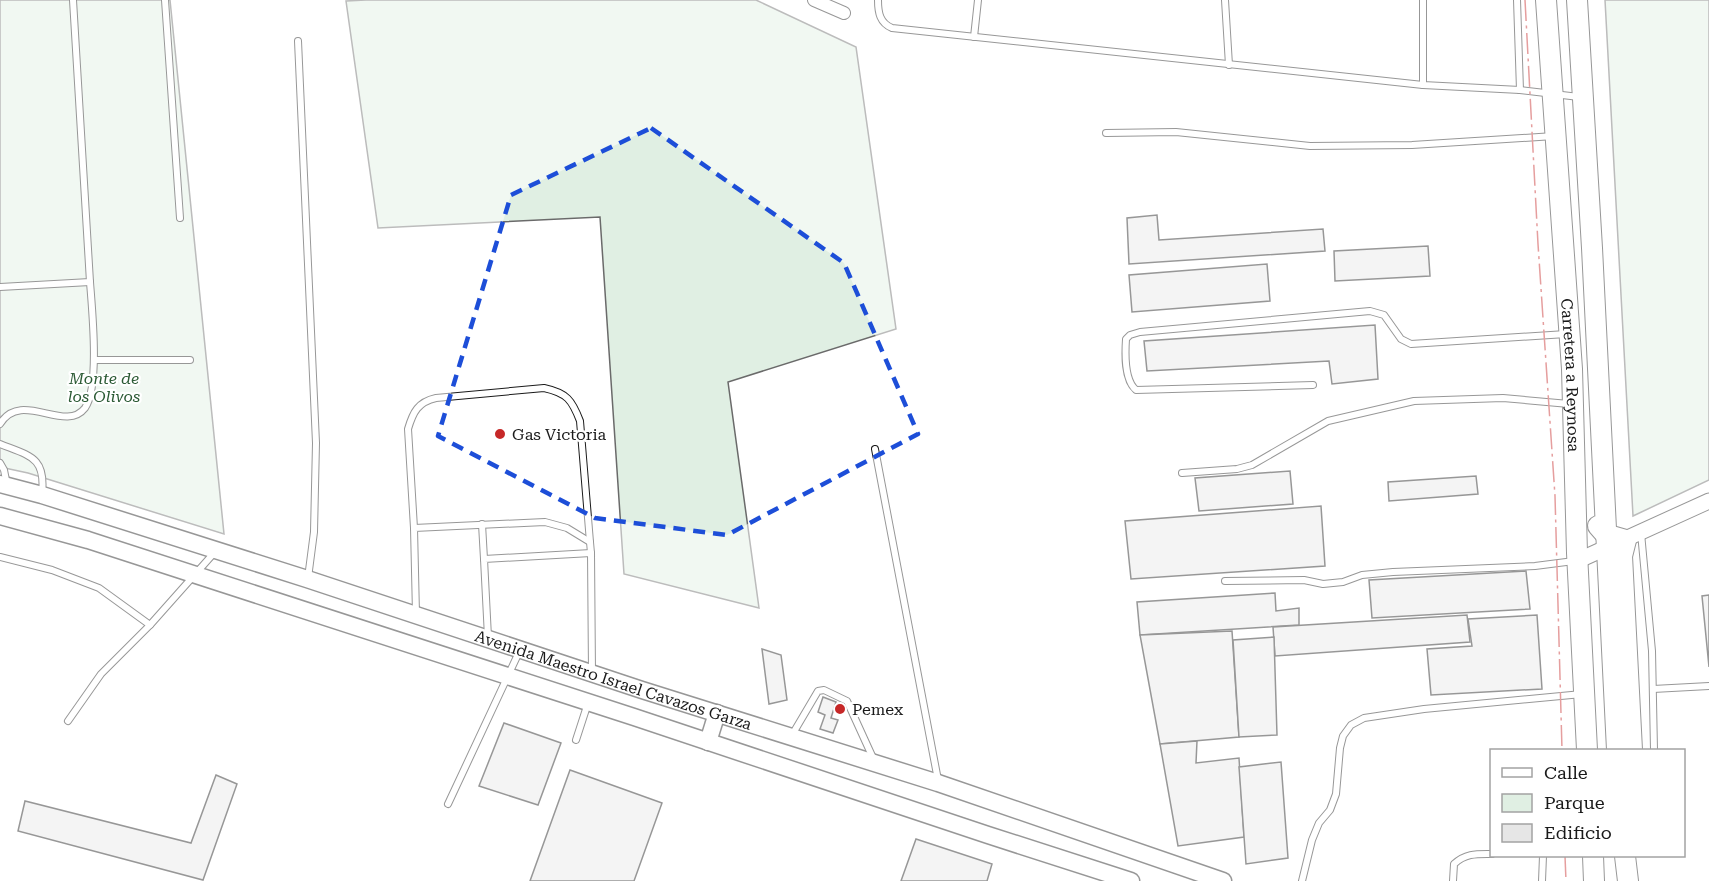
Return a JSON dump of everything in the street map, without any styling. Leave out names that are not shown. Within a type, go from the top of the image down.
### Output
[{"type":"main road","name":"Carretera a Reynosa","points":[[1546,0],[1572,369],[1577,561],[1587,749]]},
{"type":"main road","name":"Carretera a Reynosa","points":[[1577,0],[1617,749]]},
{"type":"main road","points":[[1572,369],[1578,376],[1583,390],[1594,512],[1598,526],[1605,541],[1633,536]]},
{"type":"main road","name":"Avenida Maestro Israel Cavazos Garza","points":[[4,485],[308,579],[592,674],[938,783],[1221,881]]},
{"type":"main road","name":"Avenida Maestro Israel Cavazos Garza","points":[[0,516],[88,540],[1131,881]]},
{"type":"main road","points":[[1632,749],[1629,655],[1622,556],[1633,536]]},
{"type":"main road","points":[[634,717],[642,690]]},
{"type":"main road","points":[[708,742],[717,713]]},
{"type":"main road","points":[[1593,857],[1594,881]]},
{"type":"main road","points":[[1625,857],[1628,881]]},
{"type":"street","points":[[814,0],[844,13]]},
{"type":"street","points":[[1633,536],[1709,501]]},
{"type":"street","points":[[1577,561],[1605,541]]},
{"type":"lane","points":[[0,424],[8,414],[22,410],[60,417],[79,413],[87,405],[94,360],[73,0]]},
{"type":"lane","points":[[165,0],[180,218]]},
{"type":"lane","points":[[878,0],[880,18],[884,25],[892,28],[1423,85],[1520,90],[1583,98]]},
{"type":"lane","points":[[974,37],[978,0]]},
{"type":"lane","points":[[1225,0],[1229,65]]},
{"type":"lane","points":[[1423,0],[1423,85]]},
{"type":"lane","points":[[1516,0],[1520,90]]},
{"type":"lane","points":[[298,41],[316,443],[314,532],[308,579]]},
{"type":"lane","points":[[1106,133],[1176,132],[1310,146],[1412,145],[1555,136]]},
{"type":"lane","points":[[0,287],[90,282]]},
{"type":"lane","points":[[1313,385],[1136,390],[1131,386],[1128,378],[1126,339],[1140,332],[1370,311],[1384,315],[1401,339],[1411,344],[1569,334]]},
{"type":"lane","points":[[94,360],[190,360]]},
{"type":"lane","points":[[416,615],[408,429],[417,407],[425,400],[436,398],[544,388],[557,391],[575,406],[580,421],[591,553],[592,674]]},
{"type":"lane","points":[[1182,472],[1237,469],[1252,465],[1328,421],[1414,401],[1503,399],[1573,404]]},
{"type":"lane","points":[[0,444],[29,456],[37,462],[43,474],[42,495]]},
{"type":"lane","points":[[875,449],[938,783]]},
{"type":"lane","points":[[0,463],[4,470],[4,485]]},
{"type":"lane","points":[[414,528],[545,522],[567,528],[590,542]]},
{"type":"lane","points":[[482,524],[488,638]]},
{"type":"lane","points":[[1633,536],[1653,689],[1654,749]]},
{"type":"lane","points":[[68,721],[101,674],[150,625],[216,550]]},
{"type":"lane","points":[[484,559],[591,553]]},
{"type":"lane","points":[[0,557],[52,570],[99,588],[150,625]]},
{"type":"lane","points":[[1225,581],[1304,580],[1323,584],[1343,582],[1362,575],[1393,572],[1535,566],[1577,561]]},
{"type":"lane","points":[[448,804],[520,650]]},
{"type":"lane","points":[[1653,689],[1709,686]]},
{"type":"lane","points":[[791,737],[819,690],[824,690],[847,701],[875,764]]},
{"type":"lane","points":[[1302,881],[1312,840],[1319,823],[1330,810],[1336,794],[1340,748],[1343,736],[1351,725],[1364,718],[1424,709],[1584,694]]},
{"type":"lane","points":[[576,740],[588,702]]},
{"type":"lane","points":[[1453,881],[1454,864],[1461,857],[1472,854],[1490,854]]},
{"type":"lane","points":[[1542,881],[1543,857]]},
{"type":"highlighted area","points":[[651,128],[844,263],[918,434],[727,535],[595,518],[438,436],[511,195]]},
{"type":"green space","name":"Monte de los Olivos","points":[[0,0],[170,0],[224,534],[28,473],[0,467]]},
{"type":"green space","points":[[756,0],[856,47],[896,329],[728,382],[759,608],[624,574],[600,217],[378,228],[346,1]]},
{"type":"green space","points":[[1605,0],[1709,0],[1709,480],[1633,516]]},
{"type":"building","points":[[1157,215],[1159,240],[1323,229],[1325,251],[1129,264],[1127,218]]},
{"type":"building","points":[[1428,246],[1430,276],[1335,281],[1334,251]]},
{"type":"building","points":[[1267,264],[1270,301],[1132,312],[1129,275]]},
{"type":"building","points":[[1375,325],[1378,379],[1332,384],[1329,361],[1147,371],[1144,341]]},
{"type":"building","points":[[1290,471],[1293,504],[1199,511],[1195,478]]},
{"type":"building","points":[[1476,476],[1478,494],[1389,501],[1388,482]]},
{"type":"building","points":[[1321,506],[1325,566],[1131,579],[1125,521]]},
{"type":"building","points":[[1526,571],[1530,609],[1372,618],[1369,580]]},
{"type":"building","points":[[1275,593],[1276,611],[1299,608],[1299,625],[1140,635],[1137,602]]},
{"type":"building","points":[[1709,595],[1709,667],[1702,596]]},
{"type":"building","points":[[1467,615],[1470,642],[1275,656],[1273,627]]},
{"type":"building","points":[[1537,615],[1542,689],[1431,695],[1427,649],[1472,646],[1468,619]]},
{"type":"building","points":[[1232,631],[1239,737],[1160,744],[1140,635]]},
{"type":"building","points":[[1274,637],[1277,735],[1239,737],[1233,640]]},
{"type":"building","points":[[762,649],[781,655],[787,700],[769,704]]},
{"type":"building","points":[[823,697],[836,702],[831,718],[838,720],[833,733],[820,729],[825,715],[818,712]]},
{"type":"building","points":[[504,723],[561,743],[538,805],[479,786]]},
{"type":"building","points":[[1197,741],[1196,763],[1239,758],[1244,837],[1178,846],[1160,744]]},
{"type":"building","points":[[1281,762],[1288,858],[1246,864],[1239,767]]},
{"type":"building","points":[[570,770],[662,803],[634,881],[530,881]]},
{"type":"building","points":[[216,775],[237,784],[203,880],[18,831],[25,801],[191,843]]},
{"type":"building","points":[[916,839],[992,864],[987,881],[901,881]]},
{"type":"power","points":[[1525,0],[1555,496],[1562,749]]},
{"type":"power","points":[[1565,857],[1566,881]]},
{"type":"place","name":"Gas Victoria","points":[[500,434]]},
{"type":"place","name":"Pemex","points":[[840,709]]}]
